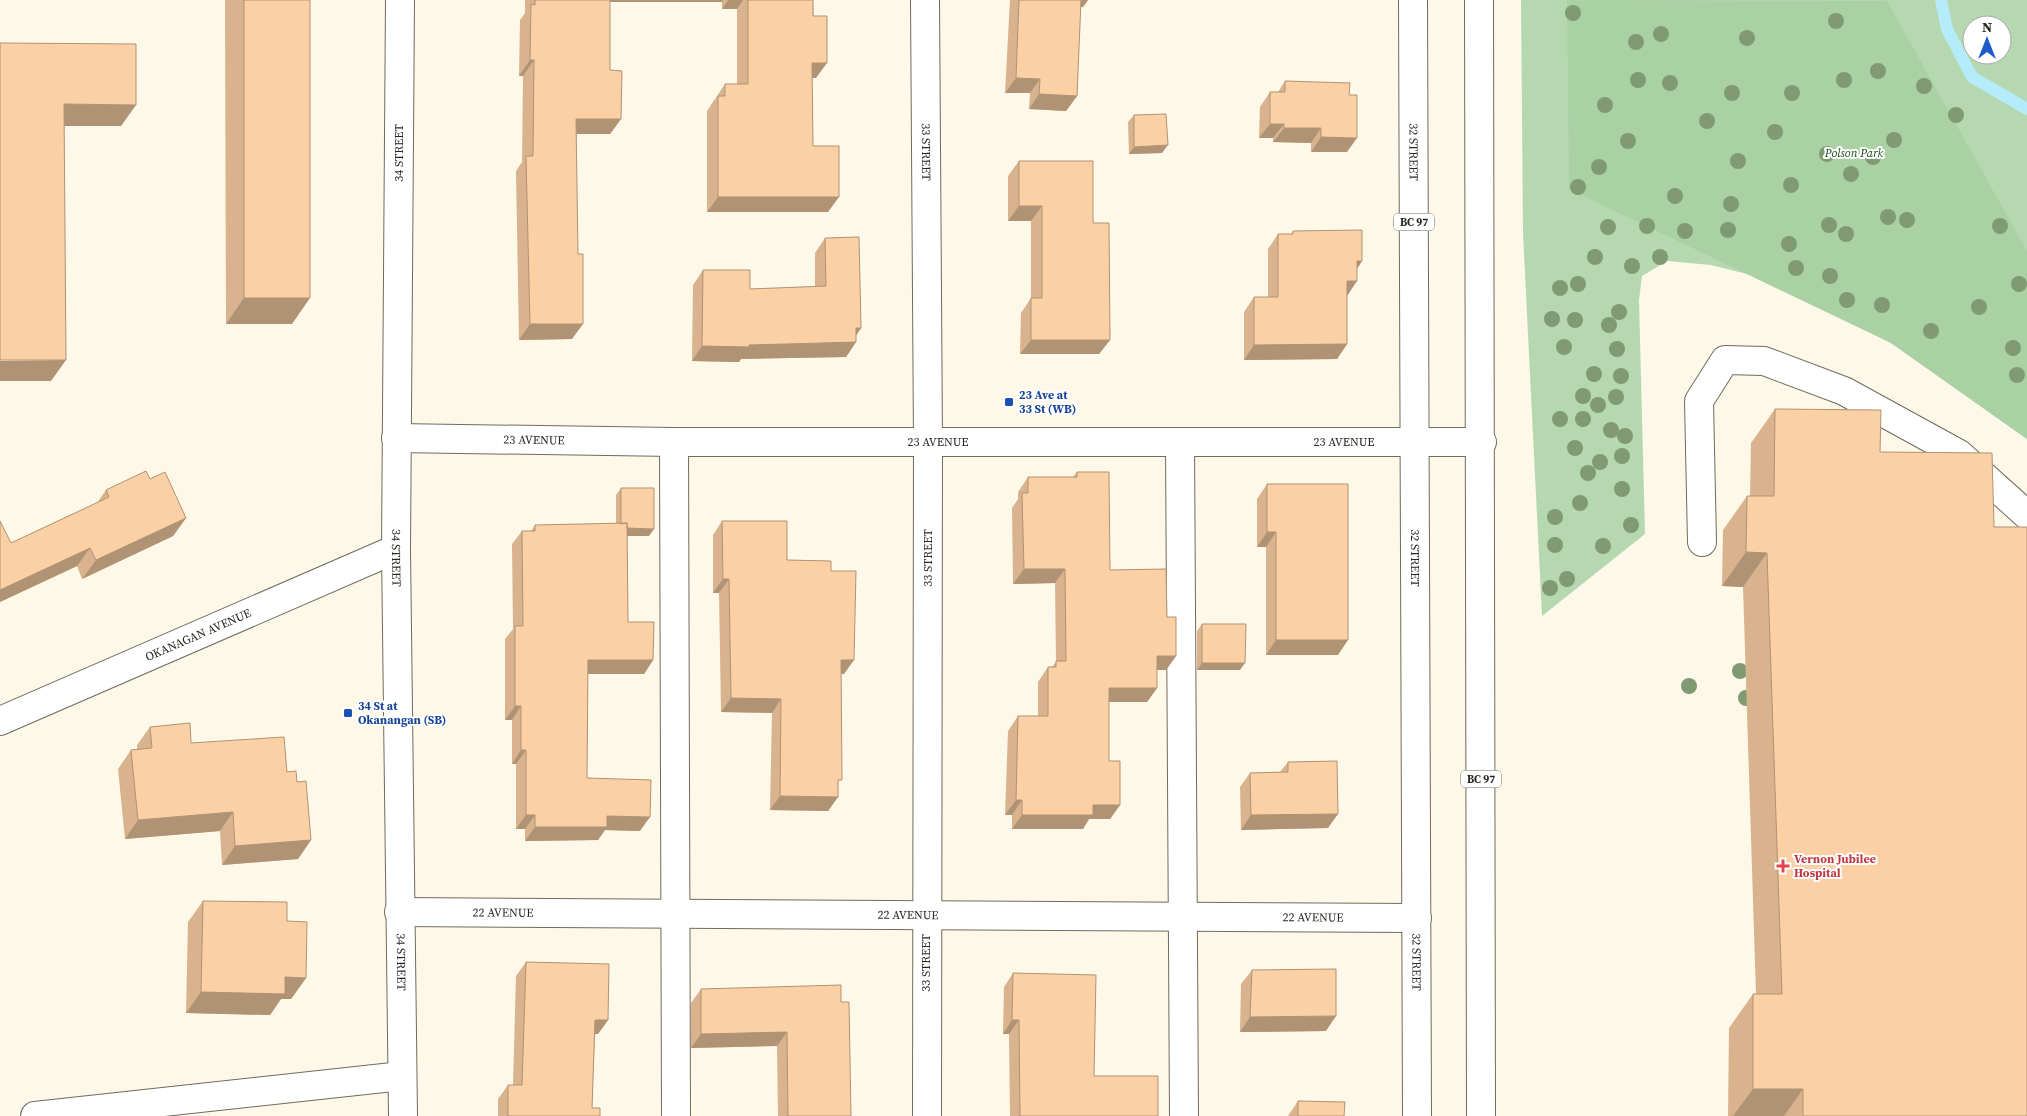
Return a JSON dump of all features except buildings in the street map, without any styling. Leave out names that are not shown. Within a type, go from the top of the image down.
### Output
[{"type":"main road","name":"34 STREET","points":[[400,0],[396,549],[403,1116]]},
{"type":"main road","name":"33 STREET","points":[[925,0],[928,442],[927,1116]]},
{"type":"main road","name":"32 STREET","points":[[1413,0],[1417,1116]]},
{"type":"main road","name":"BC 97","points":[[1479,0],[1482,442],[1481,1116]]},
{"type":"main road","points":[[1702,542],[1699,401],[1724,360],[1764,361],[1844,391],[1959,454],[2027,515]]},
{"type":"main road","name":"23 AVENUE","points":[[396,438],[674,442],[1482,442]]},
{"type":"main road","points":[[674,442],[676,1116]]},
{"type":"main road","points":[[1180,442],[1184,1116]]},
{"type":"main road","name":"OKANAGAN AVENUE","points":[[0,721],[396,549]]},
{"type":"main road","name":"22 AVENUE","points":[[400,912],[1417,918]]},
{"type":"main road","points":[[35,1116],[402,1076]]},
{"type":"green space","name":"Polson Park","points":[[1521,0],[2027,0],[2027,439],[1891,343],[1759,277],[1711,265],[1667,261],[1642,276],[1639,300],[1645,534],[1542,616],[1523,234]]},
{"type":"green space","name":"Polson Park","points":[[1567,0],[1887,1],[2027,251],[2027,439],[1891,343],[1569,189]]},
{"type":"waterway","points":[[1941,0],[1947,29],[1972,77],[2027,109]]},
{"type":"place","name":"23 Ave at 33 St (WB)","points":[[1009,402]]},
{"type":"place","name":"34 St at Okanangan (SB)","points":[[348,713]]},
{"type":"place","name":"Vernon Jubilee Hospital","points":[[1783,866]]}]
